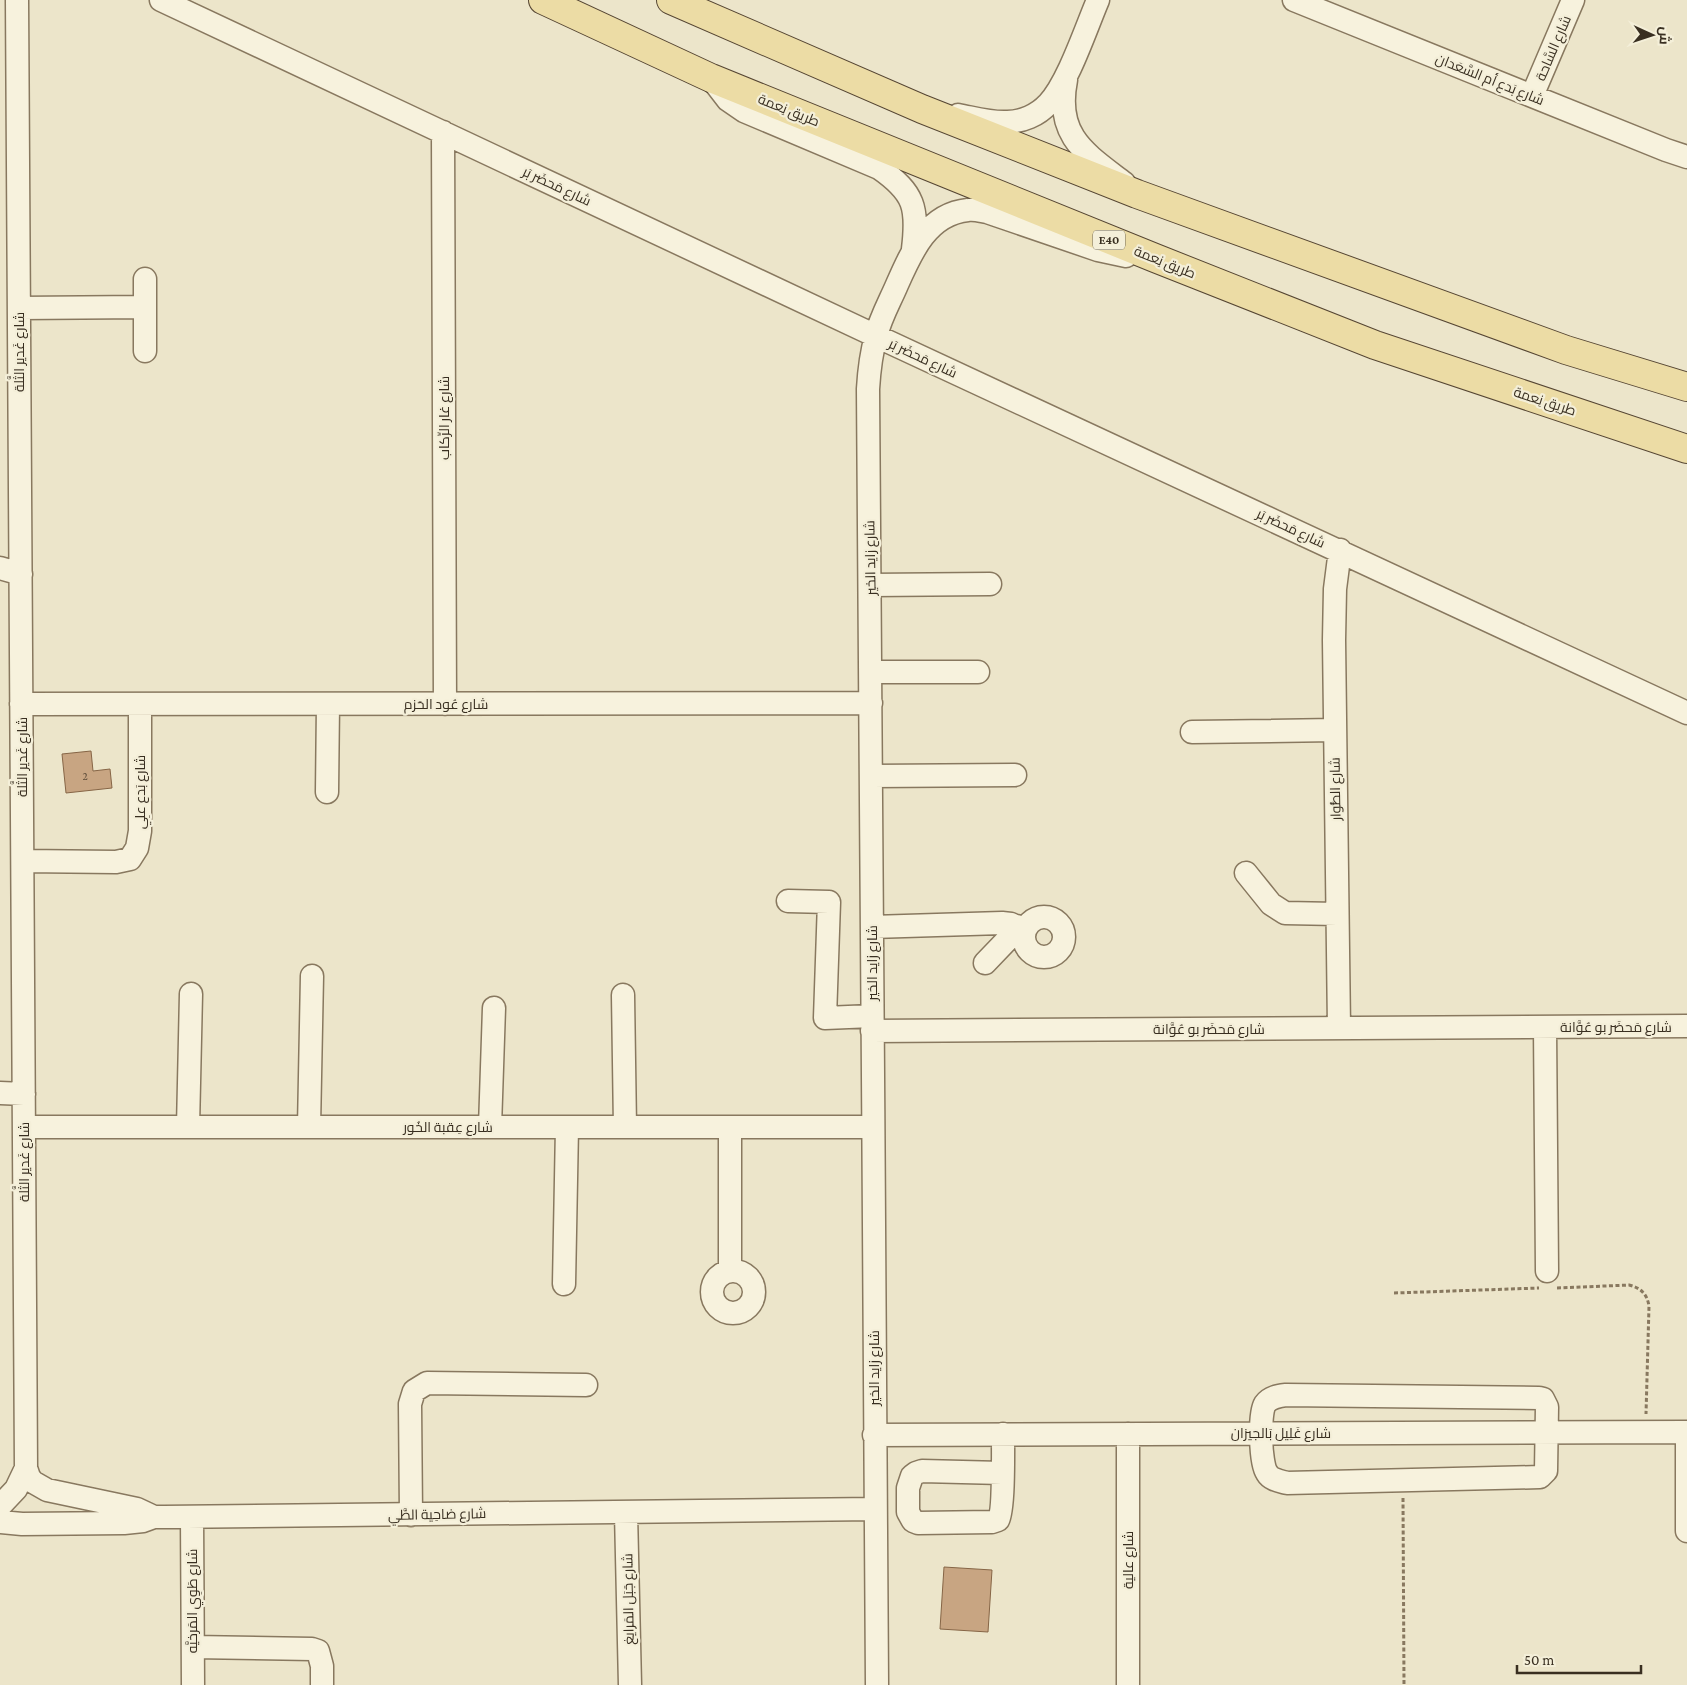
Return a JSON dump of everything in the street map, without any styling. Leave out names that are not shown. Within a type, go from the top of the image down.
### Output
[{"type":"main road","name":"طريق نِعمة","points":[[543,0],[711,78],[1375,345],[1687,449]]},
{"type":"main road","points":[[671,0],[922,110],[1137,194],[1566,350],[1687,387]]},
{"type":"street","name":"شارع غَدير الثَّلة","points":[[0,1506],[16,1489],[26,1468],[22,704],[10,571],[10,447],[19,308],[17,0]]},
{"type":"street","name":"شارع مَحضَر بَر","points":[[161,0],[876,336],[1340,550],[1687,713]]},
{"type":"street","points":[[922,110],[995,121],[1018,121],[1029,117],[1048,104],[1055,94],[1069,70],[1098,0]]},
{"type":"street","name":"شارع بَدع أم السَّعَدان","points":[[1294,0],[1687,157]]},
{"type":"street","name":"شارع السَّاحة","points":[[1532,96],[1573,0]]},
{"type":"street","points":[[1069,70],[1063,97],[1064,110],[1072,136],[1080,148],[1090,157],[1137,194]]},
{"type":"street","points":[[711,78],[728,100],[744,111],[880,168],[895,178],[908,194],[914,207],[916,227],[912,250]]},
{"type":"street","name":"شارع غار الرِّكاب","points":[[443,132],[444,704]]},
{"type":"street","points":[[912,250],[926,232],[938,221],[956,212],[970,209],[987,212],[1098,250],[1120,255],[1155,258]]},
{"type":"street","name":"شارع زايد الخير","points":[[876,1685],[872,1127],[872,703],[868,389],[870,359],[876,336],[912,250]]},
{"type":"street","points":[[145,280],[145,352]]},
{"type":"street","points":[[19,308],[145,307]]},
{"type":"street","name":"شارع الطُّوار","points":[[1339,1028],[1335,589],[1340,550]]},
{"type":"street","points":[[870,585],[990,584]]},
{"type":"street","points":[[871,672],[978,672]]},
{"type":"street","name":"شارع عُود الحَزم","points":[[22,704],[872,703]]},
{"type":"street","name":"شارع بَدع علِي","points":[[22,861],[116,862],[130,859],[137,848],[140,831],[140,704]]},
{"type":"street","points":[[327,792],[328,704]]},
{"type":"street","points":[[1192,732],[1335,730]]},
{"type":"street","points":[[872,776],[1015,774]]},
{"type":"street","points":[[1246,873],[1271,904],[1285,913],[1337,914]]},
{"type":"street","name":"شارع مَحضَر بو عُوَّانة","points":[[788,901],[829,902],[825,1018],[872,1023],[1339,1028],[1687,1026]]},
{"type":"street","points":[[872,927],[1002,923],[1021,928],[985,963]]},
{"type":"street","points":[[309,1127],[312,976]]},
{"type":"street","points":[[188,1127],[191,994]]},
{"type":"street","points":[[623,995],[625,1127]]},
{"type":"street","points":[[490,1127],[494,1008]]},
{"type":"street","name":"شارع مَحضَر بو عُوَّانة","points":[[1545,1027],[1550,1282]]},
{"type":"street","points":[[0,1093],[24,1094]]},
{"type":"street","name":"شارع عِقبة الخُور","points":[[24,1127],[872,1127]]},
{"type":"street","points":[[564,1284],[567,1127]]},
{"type":"street","points":[[730,1127],[730,1270]]},
{"type":"street","points":[[410,1515],[410,1404],[414,1391],[427,1383],[586,1385]]},
{"type":"street","points":[[1286,1395],[1539,1398],[1543,1399],[1546,1407],[1547,1432],[1546,1471],[1540,1477],[1287,1482],[1272,1478],[1267,1474],[1264,1467],[1262,1411],[1264,1405],[1269,1400],[1277,1396],[1286,1395]]},
{"type":"street","points":[[1687,1432],[1687,1531]]},
{"type":"street","name":"شارع غَلِيل بَالجيزان","points":[[874,1435],[1687,1432]]},
{"type":"street","points":[[1002,1473],[1003,1434]]},
{"type":"street","name":"شارع عالية","points":[[1128,1434],[1128,1685]]},
{"type":"street","points":[[26,1468],[33,1482],[48,1490],[137,1509],[154,1517]]},
{"type":"street","name":"شارع ضاحِية الطَّي","points":[[0,1522],[22,1524],[124,1523],[143,1521],[154,1517],[192,1516],[875,1509]]},
{"type":"street","name":"شارع جَبَل المَرايغ","points":[[626,1513],[630,1685]]},
{"type":"street","name":"شارع طَوِي المَرخيَّه","points":[[192,1516],[193,1685]]},
{"type":"street","points":[[193,1647],[312,1649],[318,1651],[321,1657],[322,1685]]},
{"type":"path","points":[[1394,1293],[1550,1282],[1629,1285],[1640,1289],[1644,1293],[1649,1306],[1646,1432]]},
{"type":"path","points":[[1403,1480],[1404,1685]]},
{"type":"building","points":[[91,751],[93,771],[110,769],[112,788],[66,793],[62,754]]},
{"type":"building","points":[[944,1567],[992,1570],[988,1632],[940,1629]]}]
